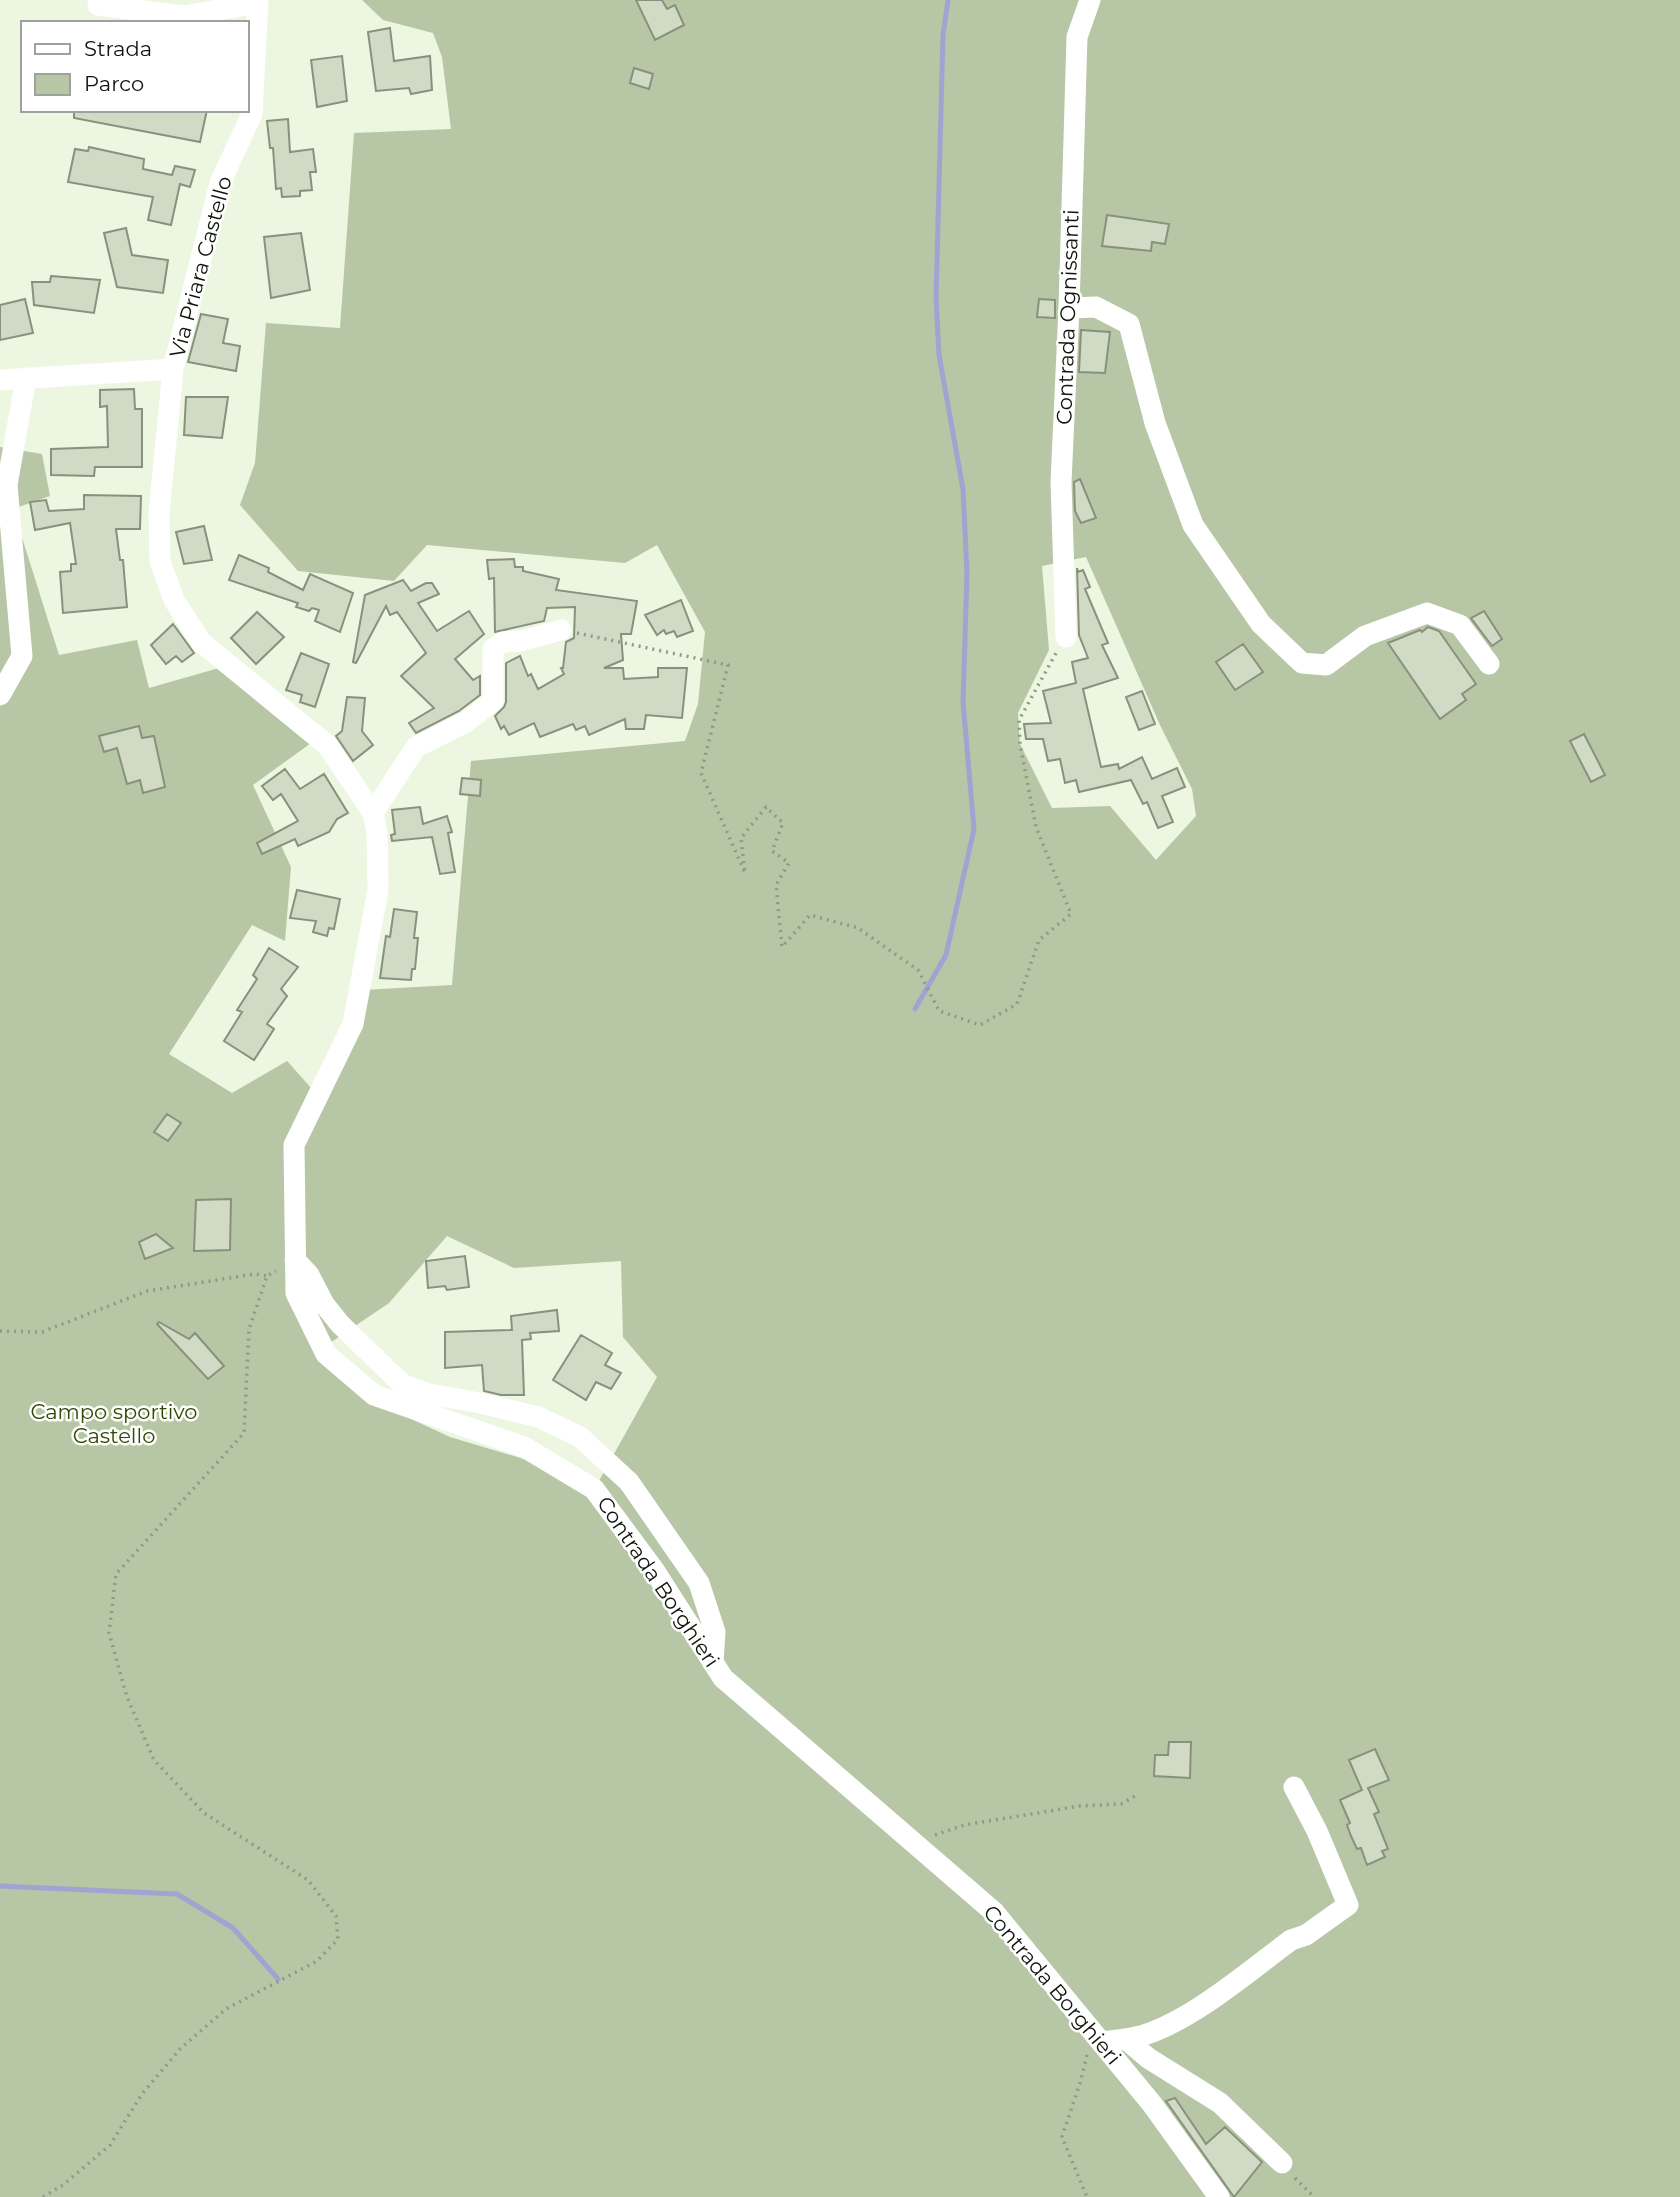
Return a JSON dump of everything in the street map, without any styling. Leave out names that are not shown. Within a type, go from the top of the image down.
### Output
[{"type":"street","name":"Via Priara Castello","points":[[99,0],[98,5],[184,16],[258,1],[252,114],[220,183],[173,369]]},
{"type":"street","name":"Contrada Ognissanti","points":[[1066,636],[1061,482],[1077,37],[1090,0]]},
{"type":"street","points":[[1069,307],[1096,307],[1129,324],[1155,423],[1193,525],[1261,624],[1302,663],[1326,665],[1365,635],[1427,613],[1460,625],[1489,664]]},
{"type":"street","points":[[15,379],[173,369]]},
{"type":"street","name":"Contrada Borghieri","points":[[173,369],[159,513],[160,561],[174,600],[201,642],[327,745],[373,813],[377,833],[378,890],[353,1024],[294,1145],[296,1293],[326,1354],[374,1395],[524,1447],[594,1489],[654,1570],[723,1678],[994,1912],[1152,2104],[1219,2197]]},
{"type":"street","points":[[0,674],[14,651],[1,484],[15,379]]},
{"type":"street","points":[[0,695],[22,656],[7,485],[15,379]]},
{"type":"street","points":[[373,813],[416,747],[466,722],[493,701],[493,649],[503,642],[521,641],[561,630]]},
{"type":"street","points":[[295,1260],[309,1275],[324,1304],[340,1324],[402,1384],[429,1394],[538,1417],[580,1437],[629,1482],[699,1583],[715,1632],[713,1663]]},
{"type":"street","points":[[1101,2042],[1145,2034],[1197,2009],[1292,1940],[1306,1935],[1348,1905],[1317,1831],[1294,1787]]},
{"type":"street","points":[[1126,2039],[1147,2058],[1220,2103],[1282,2163]]},
{"type":"path","points":[[561,630],[728,665],[701,773],[745,873],[741,838],[766,807],[783,823],[772,851],[789,863],[776,885],[782,947],[810,915],[858,928],[918,970],[939,1011],[980,1025],[1017,1004],[1039,940],[1071,914],[1036,827],[1020,744],[1019,720],[1066,636]]},
{"type":"path","points":[[0,1331],[42,1332],[147,1292],[255,1274],[267,1276],[295,1260]]},
{"type":"path","points":[[43,2197],[63,2185],[110,2145],[142,2094],[180,2049],[226,2009],[317,1961],[338,1939],[336,1916],[308,1880],[204,1813],[153,1760],[127,1697],[108,1633],[116,1574],[244,1433],[249,1329],[267,1276]]},
{"type":"path","points":[[913,1842],[964,1825],[1080,1806],[1121,1804],[1135,1796]]},
{"type":"path","points":[[1087,2197],[1062,2137],[1080,2083],[1087,2051],[1101,2042]]},
{"type":"path","points":[[1282,2163],[1314,2197]]},
{"type":"green space","name":"Campo sportivo Castello","points":[[362,0],[1680,0],[1680,2197],[0,2197],[0,447],[42,454],[50,496],[13,509],[59,655],[137,640],[149,688],[219,668],[318,738],[253,785],[291,867],[285,941],[252,925],[169,1054],[232,1093],[287,1061],[321,1099],[363,990],[452,985],[471,761],[685,741],[698,704],[705,632],[657,545],[625,563],[427,545],[394,581],[298,571],[240,505],[255,463],[266,323],[340,328],[354,133],[451,129],[442,57],[433,33],[383,20]],"holes":[[[1086,557],[1160,725],[1192,789],[1196,816],[1156,860],[1110,806],[1052,808],[1020,744],[1018,713],[1049,650],[1042,566]],[[447,1236],[514,1268],[621,1261],[623,1337],[657,1377],[591,1495],[527,1460],[450,1437],[385,1407],[324,1347],[389,1303]]]},
{"type":"building","points":[[636,0],[662,0],[667,9],[675,5],[684,25],[655,40]]},
{"type":"building","points":[[390,28],[394,61],[430,56],[432,90],[411,94],[409,88],[376,91],[368,32]]},
{"type":"building","points":[[342,56],[347,101],[317,107],[311,60]]},
{"type":"building","points":[[634,68],[653,74],[649,89],[630,83]]},
{"type":"building","points":[[74,112],[207,112],[200,142],[74,118]]},
{"type":"building","points":[[288,119],[290,152],[313,149],[316,172],[310,172],[312,190],[300,191],[300,196],[282,197],[281,188],[276,189],[273,148],[270,148],[267,121]]},
{"type":"building","points":[[89,147],[144,159],[143,169],[172,175],[175,166],[195,170],[190,187],[180,184],[171,225],[148,220],[153,197],[68,182],[75,149],[88,151]]},
{"type":"building","points":[[1107,215],[1169,224],[1165,244],[1152,242],[1151,251],[1102,246]]},
{"type":"building","points":[[126,228],[132,255],[168,260],[163,293],[117,287],[104,233]]},
{"type":"building","points":[[301,233],[310,290],[271,298],[264,237]]},
{"type":"building","points":[[51,276],[100,280],[94,313],[34,305],[32,282],[50,282]]},
{"type":"building","points":[[25,299],[33,333],[0,340],[0,305]]},
{"type":"building","points":[[1039,299],[1055,300],[1055,318],[1037,317]]},
{"type":"building","points":[[201,314],[228,319],[223,343],[240,346],[236,371],[188,362]]},
{"type":"building","points":[[1081,330],[1110,332],[1105,373],[1079,372]]},
{"type":"building","points":[[134,389],[135,409],[142,409],[142,467],[95,467],[94,476],[51,475],[51,449],[108,447],[107,406],[100,407],[100,390]]},
{"type":"building","points":[[186,397],[228,397],[222,438],[184,435]]},
{"type":"building","points":[[1080,479],[1096,518],[1081,523],[1075,511],[1074,482]]},
{"type":"building","points":[[84,495],[141,496],[140,529],[116,529],[120,560],[123,560],[127,607],[63,613],[60,572],[71,571],[71,564],[76,564],[70,523],[35,530],[30,502],[46,500],[49,511],[84,509]]},
{"type":"building","points":[[204,526],[212,560],[184,564],[176,532]]},
{"type":"building","points":[[239,555],[269,568],[268,572],[303,590],[310,574],[353,593],[340,632],[315,621],[319,610],[312,608],[309,611],[296,607],[298,603],[229,580]]},
{"type":"building","points":[[514,559],[515,567],[523,567],[523,571],[559,579],[556,590],[637,601],[631,634],[621,634],[623,660],[604,668],[623,668],[624,679],[658,677],[658,668],[687,668],[682,718],[646,715],[644,729],[626,729],[625,719],[589,735],[585,726],[576,730],[573,724],[540,737],[534,723],[509,735],[504,726],[501,729],[495,716],[506,702],[506,663],[520,656],[528,676],[531,674],[538,689],[564,674],[561,668],[566,642],[574,638],[575,607],[547,608],[544,621],[495,632],[494,578],[489,579],[487,560]]},
{"type":"building","points":[[1077,568],[1078,572],[1083,570],[1090,587],[1085,589],[1108,643],[1102,645],[1118,678],[1083,689],[1101,767],[1118,764],[1119,769],[1142,757],[1152,779],[1177,768],[1185,787],[1162,796],[1173,822],[1158,828],[1147,802],[1143,804],[1131,780],[1079,792],[1076,780],[1065,783],[1060,759],[1048,761],[1043,739],[1026,739],[1024,724],[1051,723],[1043,691],[1076,683],[1072,662],[1088,658],[1079,635]]},
{"type":"building","points":[[403,580],[411,591],[426,583],[432,583],[439,594],[418,603],[437,631],[469,611],[484,634],[455,659],[473,680],[480,676],[480,695],[459,711],[416,733],[409,723],[434,708],[401,676],[426,653],[397,612],[390,615],[386,606],[356,663],[353,662],[365,595]]},
{"type":"building","points":[[681,600],[693,631],[677,637],[674,631],[666,634],[664,630],[657,635],[645,615]]},
{"type":"building","points":[[1484,611],[1502,639],[1492,646],[1471,618]]},
{"type":"building","points":[[257,612],[284,637],[256,664],[231,638]]},
{"type":"building","points":[[173,624],[194,653],[182,662],[176,656],[166,664],[151,645]]},
{"type":"building","points":[[1428,627],[1439,631],[1476,684],[1462,694],[1466,700],[1440,719],[1388,643],[1420,630],[1422,632]]},
{"type":"building","points":[[1243,644],[1263,672],[1235,690],[1216,662]]},
{"type":"building","points":[[301,653],[329,664],[315,707],[300,702],[302,695],[286,690]]},
{"type":"building","points":[[1142,691],[1155,724],[1139,730],[1126,697]]},
{"type":"building","points":[[347,697],[365,698],[362,731],[373,745],[353,761],[336,736],[342,731]]},
{"type":"building","points":[[139,726],[142,738],[154,736],[165,787],[143,793],[140,780],[127,784],[117,748],[104,752],[99,736]]},
{"type":"building","points":[[1584,734],[1605,775],[1591,782],[1570,741]]},
{"type":"building","points":[[285,769],[300,789],[324,774],[348,813],[337,819],[329,832],[298,846],[295,839],[262,854],[257,843],[298,821],[281,794],[273,800],[262,786]]},
{"type":"building","points":[[462,778],[481,780],[480,796],[460,794]]},
{"type":"building","points":[[420,807],[423,824],[447,816],[452,832],[448,833],[455,872],[440,874],[432,837],[392,841],[391,835],[395,834],[392,810]]},
{"type":"building","points":[[297,890],[340,899],[334,929],[329,928],[327,936],[313,932],[316,921],[290,918]]},
{"type":"building","points":[[394,909],[417,912],[414,938],[418,938],[415,969],[412,969],[411,980],[380,978],[386,936],[390,937]]},
{"type":"building","points":[[269,948],[298,967],[281,989],[287,996],[267,1024],[274,1029],[254,1060],[224,1041],[242,1012],[237,1010],[257,979],[253,975]]},
{"type":"building","points":[[167,1114],[181,1123],[168,1141],[154,1132]]},
{"type":"building","points":[[231,1199],[230,1250],[194,1251],[196,1200]]},
{"type":"building","points":[[156,1234],[173,1248],[145,1259],[139,1242]]},
{"type":"building","points":[[465,1256],[469,1287],[447,1290],[445,1286],[428,1288],[426,1261]]},
{"type":"building","points":[[557,1310],[559,1331],[530,1333],[531,1339],[522,1340],[524,1395],[501,1395],[484,1391],[482,1365],[445,1368],[445,1332],[512,1330],[511,1316]]},
{"type":"building","points":[[159,1322],[189,1339],[195,1333],[224,1366],[208,1379],[157,1324]]},
{"type":"building","points":[[581,1335],[612,1353],[605,1365],[621,1373],[611,1389],[596,1382],[586,1400],[553,1380]]},
{"type":"building","points":[[1169,1742],[1191,1742],[1190,1778],[1154,1776],[1155,1755],[1168,1755]]},
{"type":"building","points":[[1375,1749],[1389,1780],[1368,1788],[1379,1812],[1374,1814],[1388,1849],[1382,1851],[1385,1857],[1367,1865],[1361,1848],[1357,1849],[1351,1836],[1347,1825],[1350,1823],[1340,1800],[1362,1790],[1349,1760]]},
{"type":"building","points":[[1175,2098],[1206,2144],[1225,2127],[1262,2162],[1234,2197],[1166,2101]]},
{"type":"waterway","points":[[915,1009],[946,955],[974,829],[963,702],[967,574],[963,489],[939,355],[936,298],[943,35],[948,0]]},
{"type":"waterway","points":[[0,1886],[177,1894],[233,1928],[278,1979]]}]
